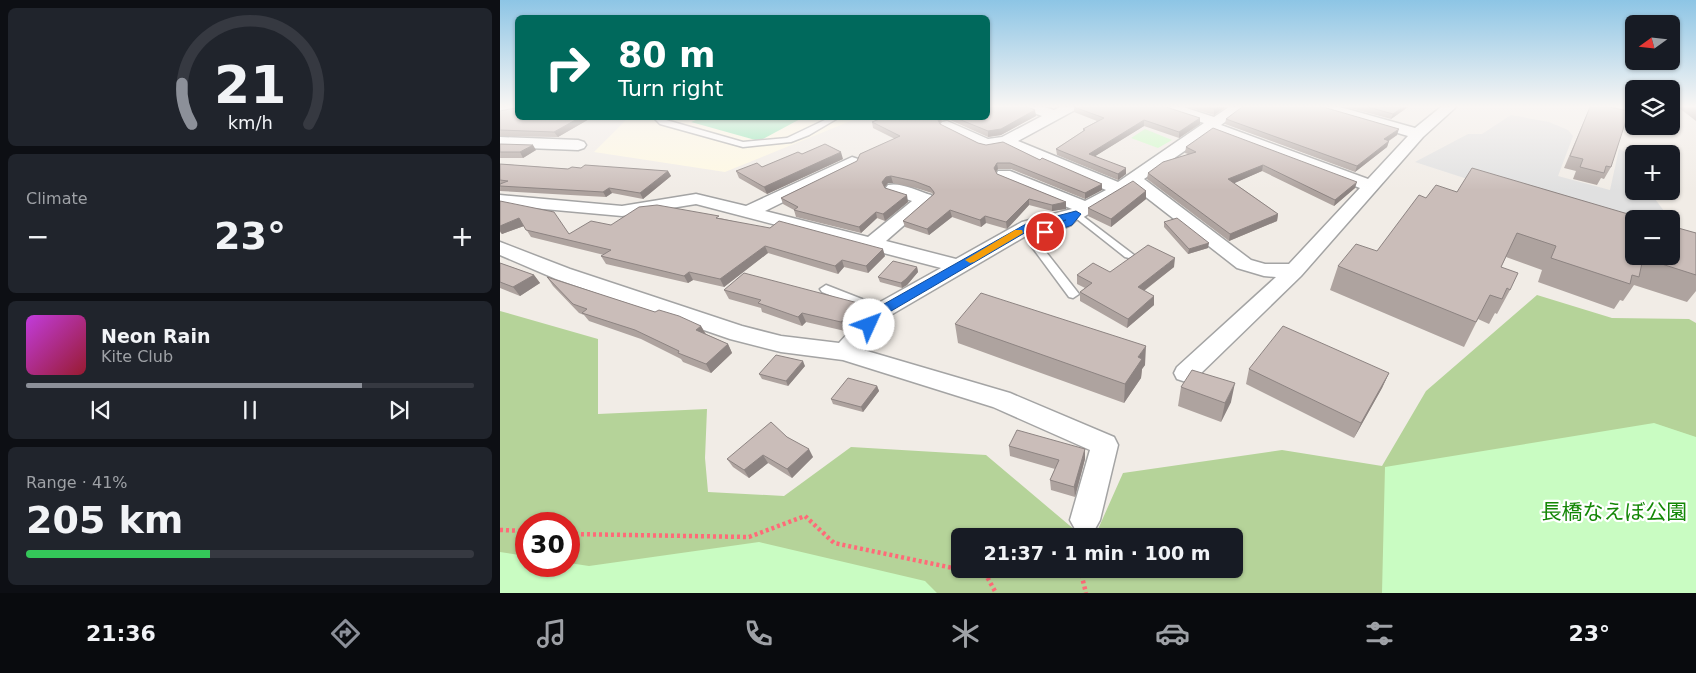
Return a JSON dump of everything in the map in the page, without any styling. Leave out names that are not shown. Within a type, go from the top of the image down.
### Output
[{"type":"street","points":[[967,135],[986,144],[1006,141],[1018,135]]},
{"type":"street","points":[[844,352],[882,311],[1029,226],[1082,211],[1126,184],[1197,135]]},
{"type":"street","points":[[1239,135],[1370,186]]},
{"type":"street","points":[[1186,373],[1294,271],[1417,135]]},
{"type":"street","points":[[1006,141],[1126,184],[1244,264],[1264,270],[1294,271]]},
{"type":"street","points":[[500,142],[578,145]]},
{"type":"street","points":[[747,213],[852,162]]},
{"type":"street","points":[[1004,175],[1082,211]]},
{"type":"street","points":[[871,244],[925,199],[894,189]]},
{"type":"street","points":[[500,200],[622,211],[696,199],[958,266]]},
{"type":"street","points":[[500,248],[563,274],[738,333],[781,344],[844,352],[1001,400],[1106,445],[1085,520]]},
{"type":"lane","points":[[705,135],[743,146],[788,140],[802,135]]},
{"type":"lane","points":[[1073,294],[1034,243],[1037,236],[1068,223],[1082,211],[1130,255]]},
{"type":"lane","points":[[826,289],[882,311]]},
{"type":"path","points":[[580,534],[749,538],[805,516],[834,543],[986,574],[996,593]]},
{"type":"path","points":[[500,530],[515,531]]},
{"type":"path","points":[[1082,578],[1086,593]]},
{"type":"shaded area","points":[[611,135],[817,135],[725,172],[594,152]]},
{"type":"shaded area","points":[[1467,135],[1572,135],[1558,176],[1610,190],[1619,149],[1625,152],[1625,200],[1656,200],[1663,210],[1625,210],[1625,217],[1489,186],[1415,162]]},
{"type":"green space","points":[[736,135],[771,135],[759,141]]},
{"type":"green space","points":[[1136,135],[1159,135],[1172,140],[1158,148],[1131,138]]},
{"type":"green space","points":[[1537,295],[1612,318],[1689,319],[1696,323],[1696,593],[500,593],[500,311],[598,339],[598,414],[707,409],[705,458],[708,492],[784,496],[851,447],[986,455],[1073,528],[951,528],[951,578],[1243,578],[1243,528],[1099,528],[1123,473],[1282,450],[1382,466],[1426,391]]},
{"type":"green space","name":"長橋なえぼ公園","points":[[1654,423],[1696,437],[1696,593],[1382,593],[1385,467]]},
{"type":"green space","points":[[759,542],[925,581],[937,593],[500,593],[500,552],[515,554],[515,577],[580,577],[580,565],[589,566]]},
{"type":"building","points":[[897,135],[961,135],[986,145],[1003,142],[1040,160],[1042,158],[1102,184],[1085,193],[1010,163],[997,163],[994,168],[997,174],[1066,202],[1052,205],[1029,199],[1006,222],[985,216],[980,220],[950,210],[927,229],[903,221],[934,192],[930,187],[914,181],[891,176],[886,177],[882,182],[885,188],[907,195],[883,214],[876,212],[859,227],[794,210],[798,207],[781,198],[857,161],[860,154],[900,136]]},
{"type":"building","points":[[1078,135],[1120,135],[1089,154],[1126,168],[1118,174],[1056,149]]},
{"type":"building","points":[[1204,135],[1231,135],[1357,182],[1335,200],[1263,165],[1228,179],[1278,214],[1230,234],[1148,173],[1163,162],[1196,152],[1186,147]]},
{"type":"building","points":[[1270,135],[1390,135],[1384,139],[1389,141],[1357,166]]},
{"type":"building","points":[[1579,135],[1621,135],[1611,167],[1606,166],[1604,173],[1580,167],[1583,159],[1570,156]]},
{"type":"building","points":[[500,144],[533,145],[520,152],[500,152]]},
{"type":"building","points":[[825,144],[841,152],[764,187],[736,171],[757,163],[762,167],[798,152],[802,154]]},
{"type":"building","points":[[500,164],[568,169],[572,167],[581,168],[585,165],[668,171],[640,193],[609,188],[603,192],[500,186],[500,184],[508,181],[500,180]]},
{"type":"building","points":[[1472,168],[1625,213],[1625,265],[1642,265],[1639,277],[1632,275],[1630,284],[1551,258],[1556,246],[1517,233],[1501,267],[1518,273],[1510,290],[1507,288],[1502,299],[1490,295],[1476,322],[1338,266],[1356,244],[1377,251],[1419,195],[1426,198],[1436,185],[1457,192]]},
{"type":"building","points":[[1133,181],[1146,191],[1111,219],[1088,208]]},
{"type":"building","points":[[500,201],[554,212],[569,234],[591,221],[611,225],[639,207],[657,205],[719,216],[716,218],[770,228],[779,221],[883,249],[866,266],[842,260],[835,266],[765,246],[720,279],[689,272],[684,276],[601,256],[611,250],[526,230],[519,218],[500,226]]},
{"type":"building","points":[[1177,218],[1209,243],[1189,249],[1164,222]]},
{"type":"building","points":[[1680,229],[1696,233],[1696,275],[1665,265],[1680,265]]},
{"type":"building","points":[[1148,245],[1175,258],[1138,287],[1154,296],[1128,319],[1080,292],[1092,283],[1077,275],[1093,263],[1110,272]]},
{"type":"building","points":[[893,261],[917,267],[901,283],[878,277]]},
{"type":"building","points":[[500,263],[534,275],[513,287],[500,282]]},
{"type":"building","points":[[744,273],[858,303],[841,322],[802,313],[798,317],[758,303],[761,300],[724,290]]},
{"type":"building","points":[[547,277],[655,312],[659,310],[679,316],[701,326],[696,330],[728,344],[706,364],[678,353],[679,351],[635,330],[582,313],[587,309],[573,304]]},
{"type":"building","points":[[981,293],[1146,346],[1138,357],[1142,359],[1125,384],[955,324]]},
{"type":"building","points":[[1283,326],[1389,373],[1361,423],[1249,369]]},
{"type":"building","points":[[776,355],[803,361],[786,381],[759,374]]},
{"type":"building","points":[[1192,370],[1235,383],[1225,403],[1181,387]]},
{"type":"building","points":[[848,378],[877,386],[861,407],[831,399]]},
{"type":"building","points":[[771,422],[787,437],[809,449],[787,469],[763,455],[744,470],[727,459]]},
{"type":"building","points":[[1017,430],[1085,449],[1074,487],[1050,480],[1059,460],[1009,446]]},
{"type":"slow traffic","points":[[970,260],[1018,233]]},
{"type":"route","points":[[869,325],[882,311],[1029,226],[1076,214],[1068,223],[1045,232]]}]
